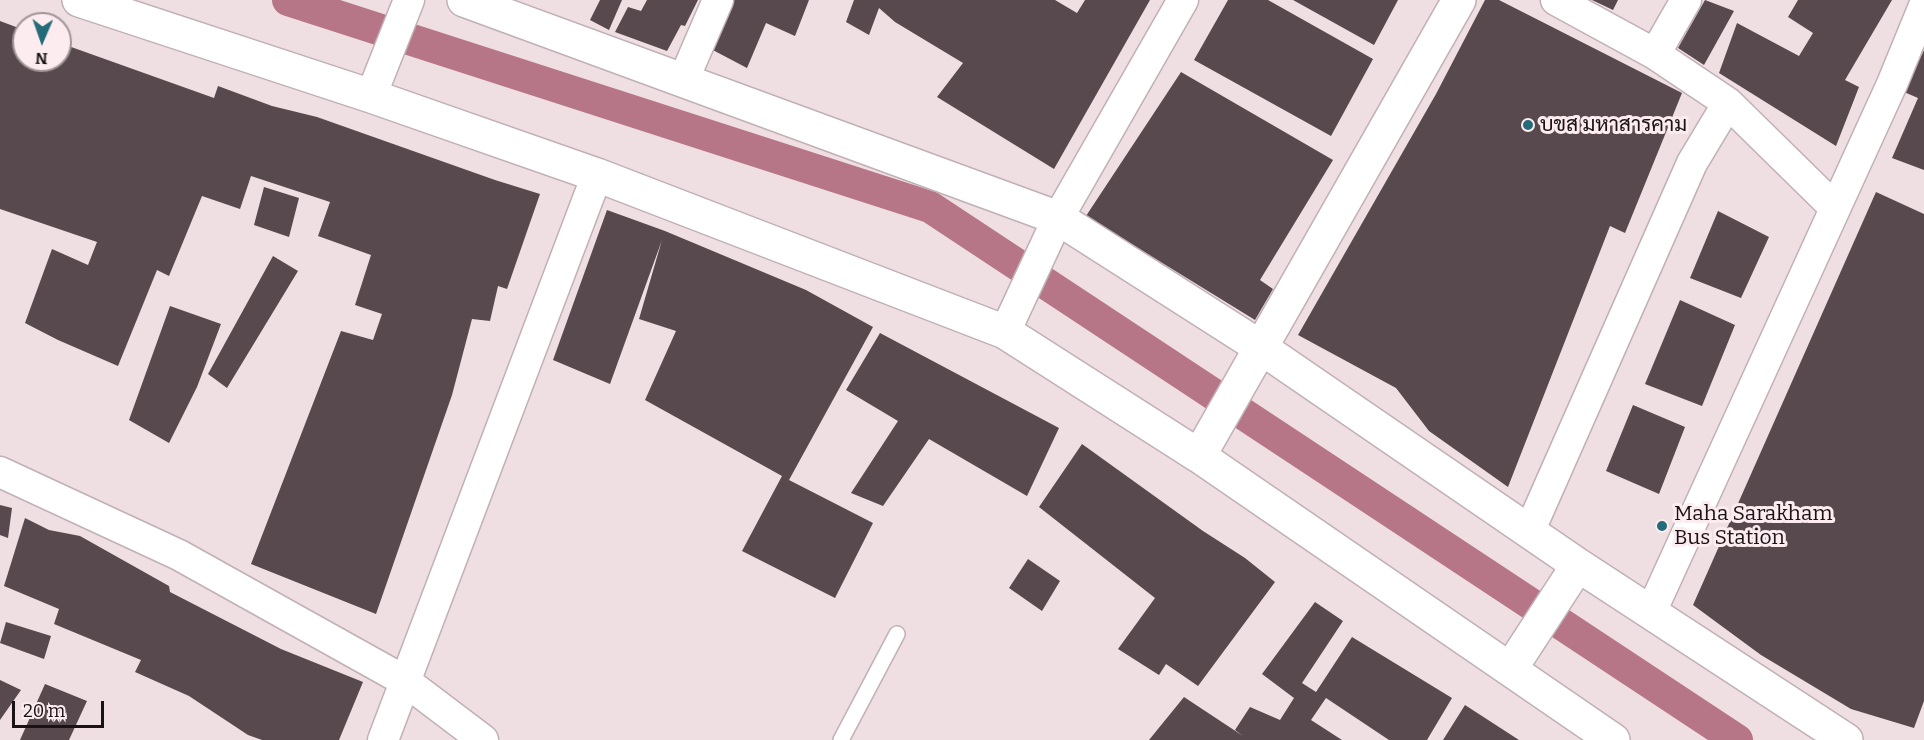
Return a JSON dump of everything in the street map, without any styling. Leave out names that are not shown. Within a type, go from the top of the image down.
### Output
[{"type":"street","points":[[79,0],[371,96],[597,175],[1005,332],[1199,456],[1613,740]]},
{"type":"street","points":[[371,96],[409,0]]},
{"type":"street","points":[[464,0],[1059,218],[1260,347],[1529,532],[1846,740]]},
{"type":"street","points":[[683,81],[718,0]]},
{"type":"street","points":[[1005,332],[1059,218],[1183,0]]},
{"type":"street","points":[[1199,456],[1459,0]]},
{"type":"street","points":[[1556,0],[1654,54],[1728,103],[1835,208]]},
{"type":"street","points":[[1654,54],[1686,0]]},
{"type":"street","points":[[1651,612],[1892,84],[1924,6]]},
{"type":"street","points":[[1529,532],[1692,163],[1728,103]]},
{"type":"street","points":[[383,740],[597,175]]},
{"type":"street","points":[[0,472],[179,555],[405,681],[483,740]]},
{"type":"street","points":[[1511,668],[1578,564]]},
{"type":"lane","points":[[841,740],[897,634]]},
{"type":"building","points":[[600,0],[622,0],[609,30],[590,20]]},
{"type":"building","points":[[647,0],[698,0],[685,26],[681,25],[667,51],[615,32],[628,7],[641,11]]},
{"type":"building","points":[[730,0],[809,0],[795,36],[766,23],[747,68],[709,48]]},
{"type":"building","points":[[854,0],[1055,0],[1077,13],[1085,0],[1150,0],[1054,169],[937,97],[963,63],[895,22],[879,8],[869,35],[846,22]]},
{"type":"building","points":[[1228,0],[1268,0],[1373,59],[1331,136],[1194,60]]},
{"type":"building","points":[[1293,0],[1398,0],[1374,45]]},
{"type":"building","points":[[1485,0],[1499,0],[1682,93],[1625,233],[1610,226],[1508,487],[1429,431],[1396,388],[1298,335],[1436,94]]},
{"type":"building","points":[[1592,0],[1618,0],[1613,10]]},
{"type":"building","points":[[1705,0],[1734,11],[1704,65],[1678,48]]},
{"type":"building","points":[[1798,0],[1892,0],[1845,80],[1859,87],[1836,146],[1719,73],[1737,23],[1799,56],[1813,33],[1788,17]]},
{"type":"building","points":[[0,21],[12,26],[12,72],[72,72],[72,47],[214,98],[218,86],[272,106],[317,117],[540,194],[507,289],[498,286],[490,321],[472,319],[452,395],[376,614],[251,564],[341,331],[373,340],[382,314],[355,305],[371,255],[318,236],[330,202],[251,176],[240,209],[202,196],[169,276],[157,270],[118,366],[25,323],[52,249],[88,265],[97,242],[0,209]]},
{"type":"building","points":[[1924,50],[1924,170],[1892,158],[1918,98],[1904,92]]},
{"type":"building","points":[[1181,72],[1333,160],[1260,280],[1273,289],[1255,320],[1086,216]]},
{"type":"building","points":[[264,187],[299,198],[289,237],[254,225]]},
{"type":"building","points":[[1876,192],[1924,214],[1924,701],[1914,728],[1851,709],[1761,655],[1693,605]]},
{"type":"building","points":[[607,210],[665,231],[806,290],[873,327],[789,480],[873,523],[835,598],[742,551],[782,476],[645,400],[676,331],[639,319],[662,240],[610,384],[553,360]]},
{"type":"building","points":[[1718,211],[1769,237],[1741,298],[1690,278]]},
{"type":"building","points":[[273,256],[298,271],[227,388],[208,374]]},
{"type":"building","points":[[1680,300],[1735,325],[1702,406],[1645,384]]},
{"type":"building","points":[[170,306],[221,324],[197,387],[169,443],[129,420]]},
{"type":"building","points":[[880,333],[1059,428],[1027,496],[929,439],[883,506],[851,493],[898,421],[846,390]]},
{"type":"building","points":[[1633,405],[1685,427],[1659,494],[1606,471]]},
{"type":"building","points":[[1082,444],[1203,531],[1245,558],[1275,582],[1198,686],[1166,664],[1159,675],[1118,649],[1155,598],[1039,507]]},
{"type":"building","points":[[0,505],[12,508],[8,538],[0,535]]},
{"type":"building","points":[[25,518],[49,530],[80,536],[169,586],[170,592],[281,649],[363,682],[339,740],[262,740],[248,735],[189,696],[135,672],[141,660],[54,624],[59,609],[4,586]]},
{"type":"building","points":[[1028,559],[1060,581],[1042,611],[1009,588]]},
{"type":"building","points":[[1315,602],[1343,621],[1302,683],[1316,692],[1352,637],[1452,698],[1427,740],[1389,740],[1326,698],[1311,720],[1342,740],[1149,740],[1184,697],[1243,736],[1235,730],[1250,707],[1280,720],[1294,698],[1262,674]]},
{"type":"building","points":[[6,622],[51,636],[44,659],[0,643]]},
{"type":"building","points":[[0,680],[21,690],[0,720]]},
{"type":"building","points":[[45,684],[87,701],[69,740],[20,740]]},
{"type":"building","points":[[1465,705],[1519,740],[1443,740]]},
{"type":"waterway","points":[[288,0],[930,207],[1737,740]]},
{"type":"place","name":"บขส มหาสารคาม","points":[[1528,125]]},
{"type":"place","name":"Maha Sarakham Bus Station","points":[[1662,526]]}]
